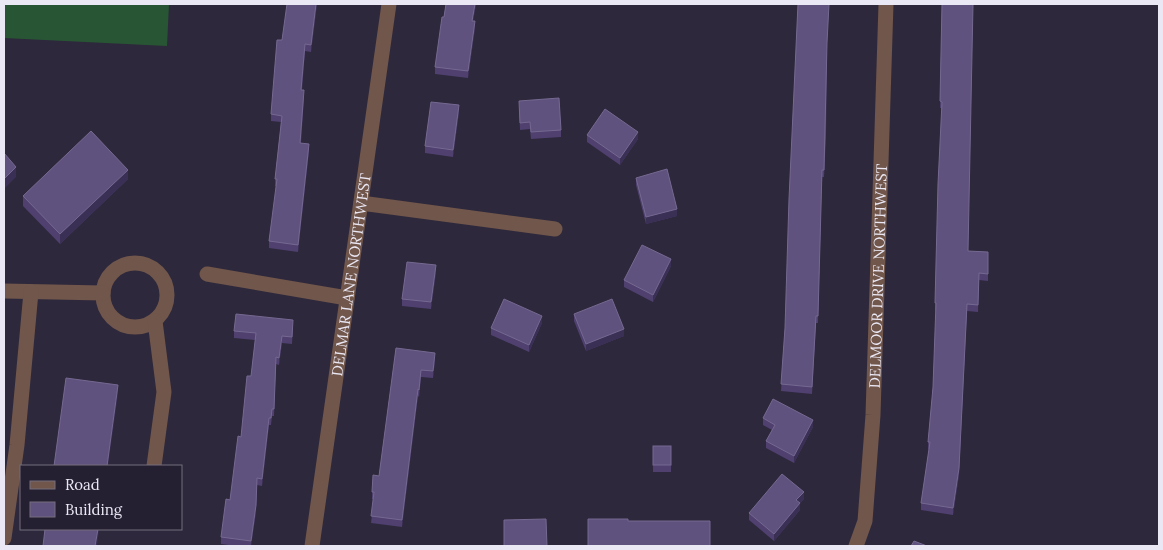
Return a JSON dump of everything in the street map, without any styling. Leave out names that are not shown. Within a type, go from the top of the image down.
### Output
[{"type":"street","name":"DELMAR LANE NORTHWEST","points":[[312,546],[389,4]]},
{"type":"street","name":"DELMOOR DRIVE NORTHWEST","points":[[856,546],[865,521],[873,415],[886,4]]},
{"type":"street","points":[[361,203],[556,229]]},
{"type":"street","points":[[137,263],[148,265],[157,271],[164,280],[167,291],[166,302],[162,312],[155,321],[144,326],[134,327],[120,323],[108,313],[104,304],[103,293],[110,274],[127,264],[137,263]]},
{"type":"street","points":[[207,274],[347,298]]},
{"type":"street","points":[[4,291],[103,293]]},
{"type":"street","points":[[4,538],[6,506],[17,445],[31,292]]},
{"type":"street","points":[[154,465],[164,392],[155,321]]},
{"type":"green space","points":[[4,4],[169,4],[167,46],[4,38]]},
{"type":"building","points":[[287,4],[316,4],[311,45],[305,44],[301,90],[304,90],[300,143],[309,144],[298,245],[269,241],[277,179],[275,179],[282,116],[271,114],[277,40],[282,40]]},
{"type":"building","points":[[446,4],[475,4],[472,21],[475,21],[468,71],[435,67],[442,17],[444,17]]},
{"type":"building","points":[[798,4],[829,4],[818,316],[816,316],[812,387],[781,384]]},
{"type":"building","points":[[942,4],[973,4],[968,251],[988,252],[988,274],[979,273],[978,305],[967,304],[959,468],[953,508],[921,503],[930,442],[928,442],[933,387],[942,102],[940,101]]},
{"type":"building","points":[[559,98],[561,130],[531,132],[530,122],[520,123],[519,101]]},
{"type":"building","points":[[431,102],[459,105],[453,150],[425,146]]},
{"type":"building","points":[[605,109],[638,132],[620,158],[587,135]]},
{"type":"building","points":[[91,131],[128,170],[60,234],[23,196]]},
{"type":"building","points":[[4,153],[16,167],[4,179]]},
{"type":"building","points":[[667,169],[677,209],[646,217],[636,178]]},
{"type":"building","points":[[642,245],[671,259],[653,295],[624,280]]},
{"type":"building","points":[[407,262],[436,265],[431,302],[402,299]]},
{"type":"building","points":[[504,299],[542,316],[529,345],[491,328]]},
{"type":"building","points":[[612,299],[624,329],[586,344],[574,314]]},
{"type":"building","points":[[236,314],[293,320],[292,337],[282,336],[279,358],[276,357],[274,409],[272,409],[271,418],[269,418],[262,479],[257,478],[256,505],[251,541],[221,537],[226,499],[230,500],[238,436],[241,437],[247,376],[251,376],[256,333],[234,331]]},
{"type":"building","points":[[396,348],[435,353],[433,371],[421,370],[402,520],[371,516],[374,492],[372,492],[373,475],[379,476]]},
{"type":"building","points":[[66,378],[118,385],[107,465],[54,465]]},
{"type":"building","points":[[773,399],[813,420],[794,456],[766,441],[775,425],[763,418]]},
{"type":"building","points":[[653,446],[671,446],[671,465],[653,465]]},
{"type":"building","points":[[782,474],[804,492],[796,500],[800,503],[774,534],[749,513]]},
{"type":"building","points":[[546,519],[547,546],[504,546],[504,520]]},
{"type":"building","points":[[588,519],[710,521],[710,546],[588,546]]},
{"type":"building","points":[[45,530],[98,530],[95,546],[43,546]]},
{"type":"building","points":[[914,541],[927,546],[911,546]]}]
